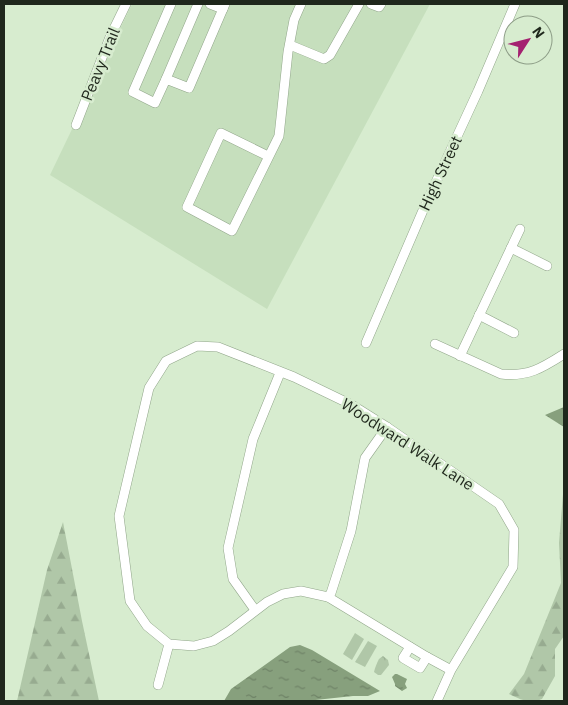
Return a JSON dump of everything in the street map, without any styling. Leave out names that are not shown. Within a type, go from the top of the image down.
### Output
[{"type":"street","name":"Peavy Trail","points":[[76,125],[110,37],[126,4]]},
{"type":"street","points":[[171,4],[133,92],[155,102],[198,4]]},
{"type":"street","points":[[166,79],[189,88],[224,6],[210,4]]},
{"type":"street","points":[[268,156],[221,133],[187,207],[232,231],[279,136],[294,20],[301,4]]},
{"type":"street","points":[[290,45],[324,59],[330,55],[359,4]]},
{"type":"street","points":[[371,4],[379,6],[381,4]]},
{"type":"street","name":"High Street","points":[[366,343],[515,4]]},
{"type":"street","points":[[460,356],[520,229]]},
{"type":"street","points":[[511,248],[547,266]]},
{"type":"street","points":[[479,315],[514,333]]},
{"type":"street","points":[[435,344],[500,374],[510,375],[532,372],[543,368],[564,354]]},
{"type":"street","name":"Woodward Walk Lane","points":[[169,644],[147,626],[130,601],[119,516],[149,388],[166,361],[197,346],[218,346],[294,377],[352,405],[499,504],[514,530],[513,567],[450,670],[437,701]]},
{"type":"street","points":[[255,610],[233,579],[228,548],[253,439],[280,372]]},
{"type":"street","points":[[328,597],[351,531],[365,458],[387,427]]},
{"type":"street","points":[[158,685],[169,644],[194,646],[213,642],[267,602],[283,594],[301,591],[328,597],[450,670]]},
{"type":"street","points":[[410,647],[403,658],[420,668],[427,657]]},
{"type":"shaded area","points":[[132,4],[430,4],[267,309],[50,175]]},
{"type":"green space","points":[[564,482],[564,636],[555,649],[555,676],[542,699],[526,701],[509,694],[524,674],[561,583],[559,543]]},
{"type":"green space","points":[[63,522],[99,701],[17,701],[47,570]]},
{"type":"green space","points":[[355,633],[364,639],[352,660],[343,654]]},
{"type":"green space","points":[[368,641],[377,646],[365,667],[355,662]]},
{"type":"green space","points":[[383,656],[388,660],[389,665],[381,675],[378,675],[374,670],[379,659]]},
{"type":"water","points":[[564,407],[564,427],[545,415]]},
{"type":"water","points":[[300,645],[312,650],[380,691],[368,696],[306,701],[224,701],[231,689],[290,647]]},
{"type":"water","points":[[395,674],[407,679],[405,684],[407,688],[402,691],[395,686],[392,677]]}]
